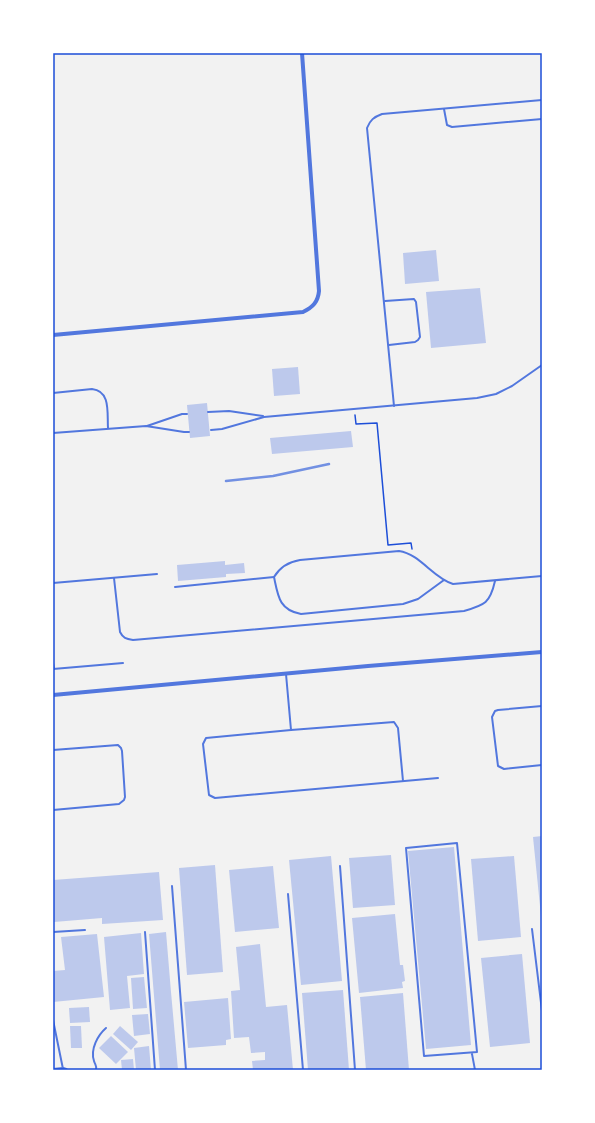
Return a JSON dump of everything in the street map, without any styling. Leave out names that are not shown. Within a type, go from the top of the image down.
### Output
[{"type":"street","points":[[53,335],[303,312],[315,304],[319,299],[319,291],[302,53]]},
{"type":"street","points":[[53,695],[542,652]]},
{"type":"street","points":[[53,1070],[65,1069]]},
{"type":"lane","points":[[394,406],[367,128],[369,123],[376,116],[382,114],[542,100]]},
{"type":"lane","points":[[444,109],[447,125],[452,127],[542,119]]},
{"type":"lane","points":[[385,301],[414,299],[416,302],[419,323],[420,337],[418,340],[415,342],[389,344]]},
{"type":"lane","points":[[211,430],[222,429],[264,417],[477,398],[496,394],[512,386],[542,365]]},
{"type":"lane","points":[[53,393],[92,389],[102,392],[105,396],[106,402],[108,428]]},
{"type":"lane","points":[[208,412],[229,410],[264,417]]},
{"type":"lane","points":[[146,426],[182,414],[187,414]]},
{"type":"lane","points":[[53,433],[146,426],[189,432]]},
{"type":"lane","points":[[175,587],[274,577],[282,567],[293,561],[399,551],[408,554],[444,580],[453,584],[542,576]]},
{"type":"lane","points":[[53,583],[157,574]]},
{"type":"lane","points":[[274,577],[280,602],[291,612],[300,614],[403,604],[418,599],[444,580]]},
{"type":"lane","points":[[114,578],[120,632],[122,637],[133,640],[464,611],[477,607],[486,602],[492,594],[495,581]]},
{"type":"lane","points":[[53,663],[54,669],[123,663]]},
{"type":"lane","points":[[286,674],[291,730]]},
{"type":"lane","points":[[542,706],[498,710],[492,717],[498,766],[504,769],[542,765]]},
{"type":"lane","points":[[403,781],[398,728],[394,722],[206,738],[203,744],[209,795],[215,798],[438,778]]},
{"type":"lane","points":[[53,750],[118,746],[122,751],[125,797],[119,804],[53,810]]},
{"type":"lane","points":[[457,843],[477,1052],[472,1054],[424,1056],[406,848],[457,843]]},
{"type":"lane","points":[[340,866],[355,1070]]},
{"type":"lane","points":[[172,886],[186,1070]]},
{"type":"lane","points":[[288,894],[303,1070]]},
{"type":"lane","points":[[532,929],[542,1011]]},
{"type":"lane","points":[[53,932],[85,930]]},
{"type":"lane","points":[[145,932],[155,1070]]},
{"type":"lane","points":[[53,1020],[65,1069]]},
{"type":"lane","points":[[96,1070],[93,1060],[93,1050],[96,1040],[106,1028]]},
{"type":"lane","points":[[472,1054],[475,1070]]},
{"type":"path","points":[[354,409],[356,424],[377,423],[388,545],[411,543]]},
{"type":"building","points":[[436,250],[439,281],[405,284],[403,253]]},
{"type":"building","points":[[480,288],[486,343],[431,348],[426,292]]},
{"type":"building","points":[[298,367],[300,394],[274,396],[272,369]]},
{"type":"building","points":[[207,403],[210,436],[190,438],[187,405]]},
{"type":"building","points":[[351,431],[353,447],[272,454],[270,438]]},
{"type":"building","points":[[225,561],[225,565],[244,563],[245,573],[226,574],[226,577],[178,581],[177,565]]},
{"type":"building","points":[[542,836],[542,916],[541,916],[533,837]]},
{"type":"building","points":[[454,847],[471,1045],[426,1049],[408,851]]},
{"type":"building","points":[[391,855],[395,905],[353,908],[349,858]]},
{"type":"building","points":[[331,856],[342,981],[301,985],[289,860]]},
{"type":"building","points":[[514,856],[521,937],[478,941],[471,859]]},
{"type":"building","points":[[215,865],[223,972],[187,975],[179,868]]},
{"type":"building","points":[[273,866],[279,928],[235,932],[229,870]]},
{"type":"building","points":[[159,872],[163,920],[102,924],[102,918],[54,922],[53,880]]},
{"type":"building","points":[[395,914],[400,965],[403,965],[405,981],[402,982],[403,988],[359,993],[352,918]]},
{"type":"building","points":[[166,932],[178,1070],[160,1070],[149,934]]},
{"type":"building","points":[[141,933],[144,974],[127,976],[130,1008],[110,1010],[104,937]]},
{"type":"building","points":[[97,934],[104,997],[53,1002],[53,971],[65,970],[61,937]]},
{"type":"building","points":[[260,944],[266,1007],[287,1005],[293,1070],[253,1070],[252,1061],[265,1060],[265,1052],[251,1053],[249,1037],[234,1038],[231,991],[240,990],[236,947]]},
{"type":"building","points":[[522,954],[530,1043],[490,1047],[481,958]]},
{"type":"building","points":[[144,977],[147,1008],[133,1009],[131,978]]},
{"type":"building","points":[[343,990],[349,1070],[308,1070],[302,993]]},
{"type":"building","points":[[403,993],[409,1070],[366,1070],[360,997]]},
{"type":"building","points":[[228,998],[231,1039],[226,1040],[226,1045],[188,1048],[184,1002]]},
{"type":"building","points":[[89,1007],[90,1022],[70,1023],[69,1008]]},
{"type":"building","points":[[148,1014],[150,1034],[134,1036],[132,1015]]},
{"type":"building","points":[[70,1026],[81,1026],[82,1048],[71,1048]]},
{"type":"building","points":[[120,1026],[138,1042],[131,1050],[113,1034]]},
{"type":"building","points":[[111,1036],[128,1052],[116,1064],[99,1048]]},
{"type":"building","points":[[149,1046],[151,1070],[136,1070],[134,1048]]},
{"type":"building","points":[[133,1059],[134,1070],[122,1070],[121,1060]]},
{"type":"railway","points":[[226,481],[273,476],[329,464]]}]
